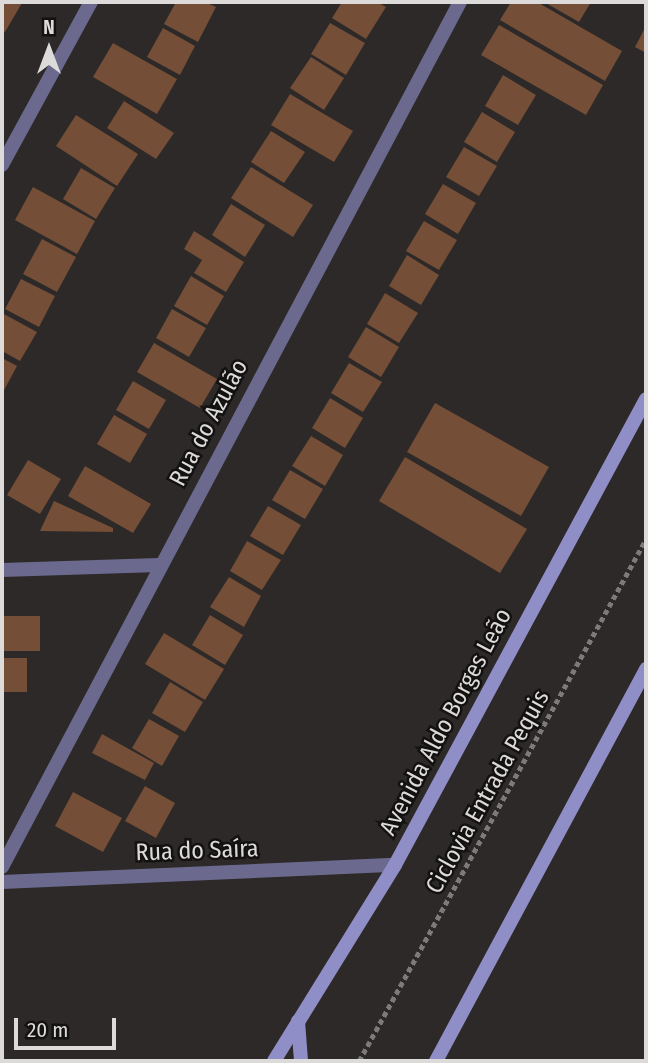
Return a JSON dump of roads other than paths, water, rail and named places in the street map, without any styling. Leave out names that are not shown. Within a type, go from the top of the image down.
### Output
[{"type":"street","points":[[2,165],[91,2]]},
{"type":"street","name":"Rua do Azulão","points":[[2,867],[159,565],[460,2]]},
{"type":"street","name":"Avenida Aldo Borges Leão","points":[[274,1061],[394,865],[646,399]]},
{"type":"street","points":[[2,570],[159,565]]},
{"type":"street","points":[[436,1061],[646,668]]},
{"type":"street","name":"Rua do Saíra","points":[[2,882],[394,865]]},
{"type":"street","points":[[298,1020],[301,1061]]}]
